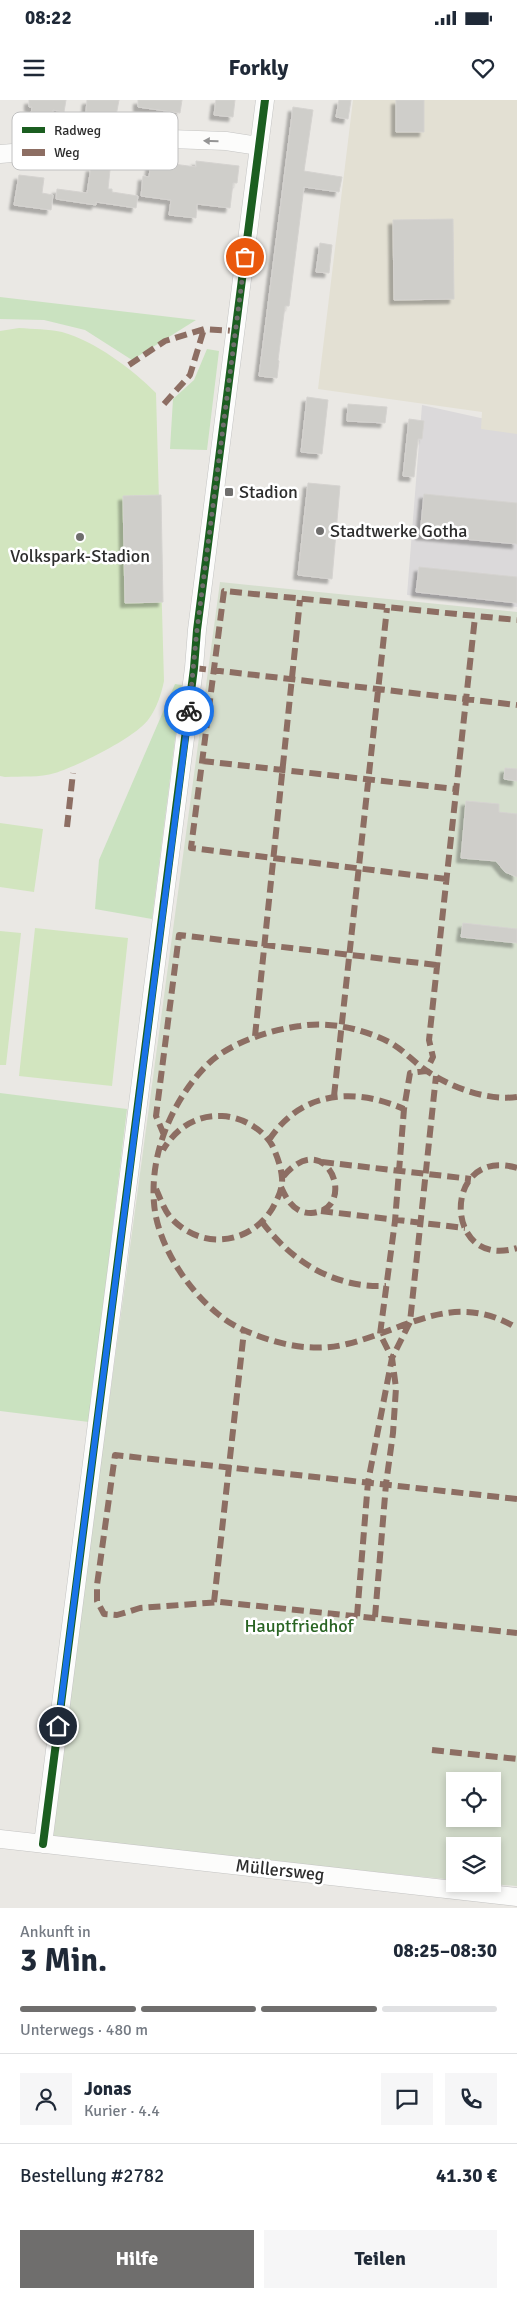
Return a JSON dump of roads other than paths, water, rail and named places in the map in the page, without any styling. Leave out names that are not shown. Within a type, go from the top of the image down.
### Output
[{"type":"street","points":[[43,1844],[193,678],[198,621],[265,100]]},
{"type":"street","points":[[178,139],[226,141],[259,146]]},
{"type":"street","name":"Müllersweg","points":[[0,1839],[517,1897]]},
{"type":"place","name":"Stadion","points":[[229,492]]},
{"type":"place","name":"Stadtwerke Gotha","points":[[320,531]]},
{"type":"place","name":"Volkspark-Stadion","points":[[80,537]]},
{"type":"park label","name":"Hauptfriedhof","points":[[299,1626]]}]
